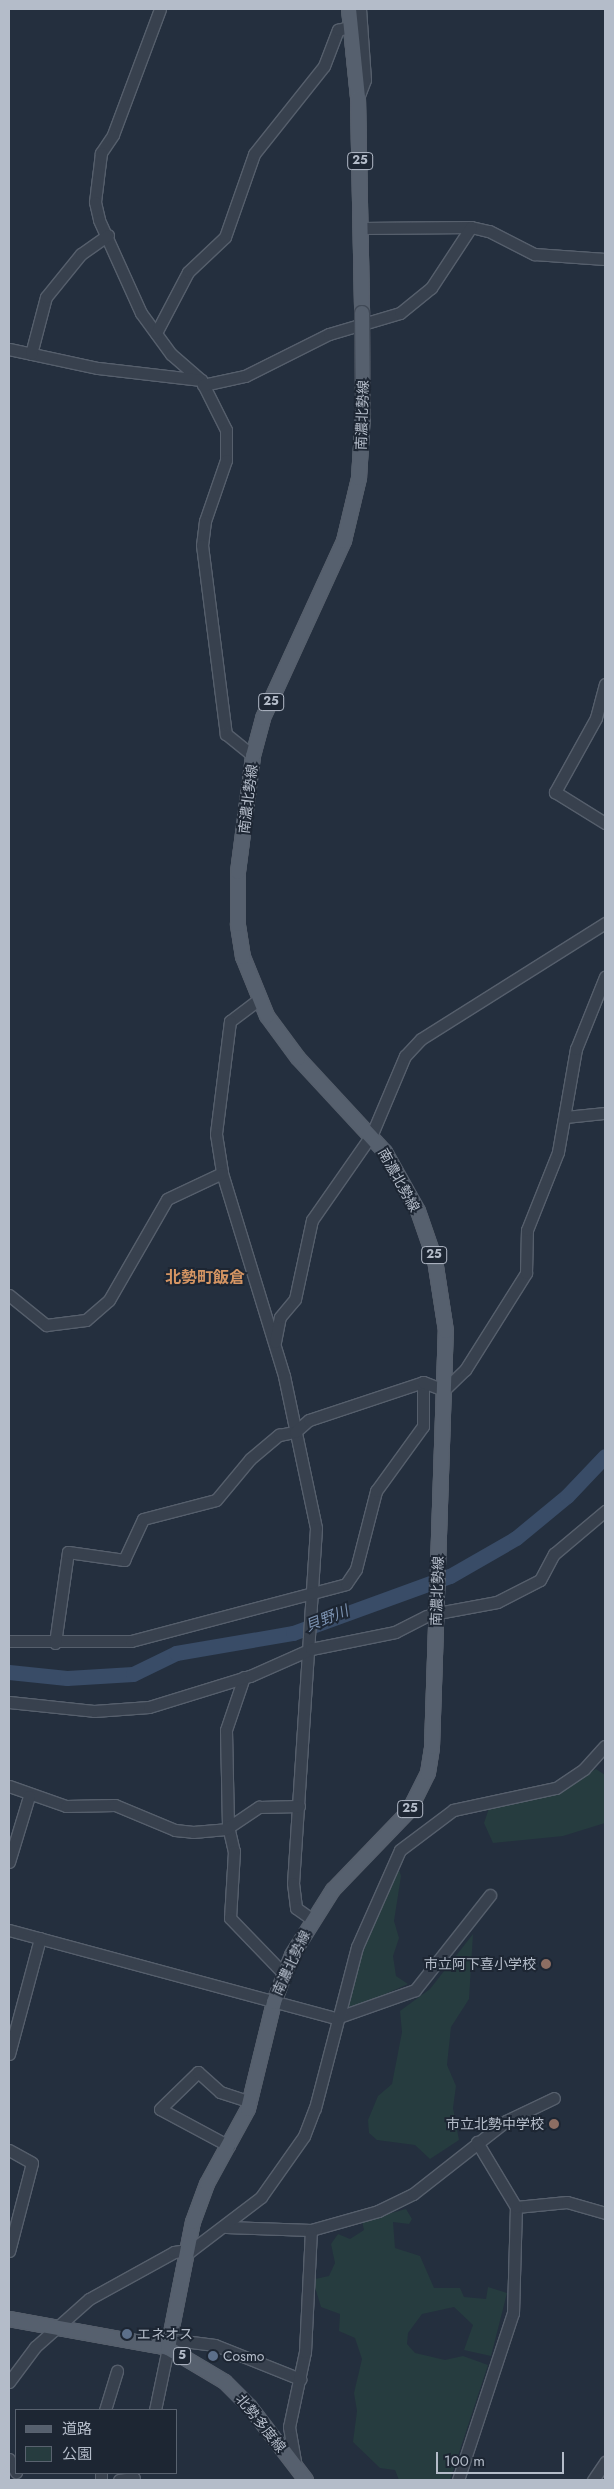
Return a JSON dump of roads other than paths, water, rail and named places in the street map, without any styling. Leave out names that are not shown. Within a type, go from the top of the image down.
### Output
[{"type":"main road","name":"南濃北勢線","points":[[168,2343],[186,2252],[205,2190],[250,2102],[274,2002],[284,1974],[312,1919],[345,1876],[401,1822],[423,1786],[432,1747],[440,1608],[439,1550],[446,1331],[436,1260],[407,1188],[372,1134],[298,1058],[258,1000],[243,956],[237,897],[253,756],[263,718],[344,541],[359,478],[363,415],[362,228],[358,98],[349,9]]},
{"type":"main road","name":"北勢多度線","points":[[9,2319],[56,2328],[168,2343],[225,2382],[306,2480]]},
{"type":"street","points":[[160,9],[96,172],[96,202],[142,314],[171,354],[202,382],[228,440],[202,545],[226,734],[253,756]]},
{"type":"street","points":[[358,98],[365,80],[360,9]]},
{"type":"street","points":[[156,333],[188,272],[225,237],[254,154],[324,66],[338,30],[351,26]]},
{"type":"street","points":[[9,349],[98,368],[202,382],[246,376],[328,334],[400,313],[431,288],[471,227]]},
{"type":"street","points":[[362,228],[471,227],[489,230],[534,254],[605,259]]},
{"type":"street","points":[[31,354],[46,297],[75,261],[108,235]]},
{"type":"street","points":[[605,684],[596,718],[555,792],[605,823]]},
{"type":"street","points":[[275,1343],[280,1316],[295,1299],[312,1220],[372,1134],[405,1056],[421,1039],[605,924]]},
{"type":"street","points":[[55,1644],[68,1552],[124,1560],[143,1519],[216,1500],[250,1459],[279,1435],[295,1432],[309,1420],[423,1382],[444,1390],[485,1343],[526,1273],[527,1230],[558,1152],[566,1117],[576,1048],[605,978]]},
{"type":"street","points":[[258,1000],[238,1012],[225,1037],[216,1134],[222,1174],[275,1343],[316,1528],[311,1649],[294,1903],[312,1919]]},
{"type":"street","points":[[566,1117],[605,1113]]},
{"type":"street","points":[[9,1295],[46,1325],[86,1320],[109,1300],[167,1199],[222,1174]]},
{"type":"street","points":[[9,1641],[55,1644],[131,1640],[314,1590],[346,1584],[352,1578],[376,1491],[423,1426],[423,1382]]},
{"type":"street","points":[[440,1608],[490,1604],[535,1583],[554,1554],[605,1510]]},
{"type":"street","points":[[9,1702],[128,1711],[244,1677],[311,1649],[395,1632],[427,1616]]},
{"type":"street","points":[[244,1677],[226,1730],[228,1826],[234,1851],[230,1918],[284,1974]]},
{"type":"street","points":[[9,2382],[56,2328],[89,2299],[174,2252],[186,2252],[226,2227],[262,2197],[304,2136],[316,2108],[336,2018],[378,1892],[400,1850],[413,1837],[453,1810],[556,1788],[584,1769],[605,1746]]},
{"type":"street","points":[[9,1786],[29,1796],[66,1806],[115,1805],[175,1830],[228,1826],[260,1807],[299,1806]]},
{"type":"street","points":[[9,1862],[29,1796]]},
{"type":"street","points":[[9,1930],[336,2018],[415,1990],[490,1895]]},
{"type":"street","points":[[9,2054],[40,1938]]},
{"type":"street","points":[[229,2146],[160,2109],[198,2072],[220,2092],[250,2102]]},
{"type":"street","points":[[226,2227],[258,2232],[311,2230],[378,2211],[413,2194],[506,2120],[554,2098]]},
{"type":"street","points":[[458,2480],[513,2312],[516,2207],[477,2142]]},
{"type":"street","points":[[9,2150],[32,2163],[9,2251]]},
{"type":"street","points":[[516,2207],[567,2202],[605,2213]]},
{"type":"street","points":[[296,2467],[289,2427],[300,2379],[309,2305],[311,2230]]},
{"type":"street","points":[[156,2409],[168,2343],[215,2345],[300,2379]]},
{"type":"street","points":[[105,2409],[117,2371]]},
{"type":"street","points":[[9,2459],[15,2470]]},
{"type":"street","points":[[593,2480],[605,2462]]},
{"type":"street","points":[[118,2480],[134,2477]]},
{"type":"waterway","name":"貝野川","points":[[9,1672],[67,1678],[133,1674],[176,1653],[293,1633],[450,1576],[516,1538],[567,1496],[605,1456]]},
{"type":"place","name":"市立阿下喜小学校","points":[[546,1964]]},
{"type":"place","name":"市立北勢中学校","points":[[554,2124]]},
{"type":"place","name":"エネオス","points":[[127,2334]]},
{"type":"place","name":"Cosmo","points":[[213,2356]]},
{"type":"district","name":"北勢町飯倉","points":[[205,1278]]}]
